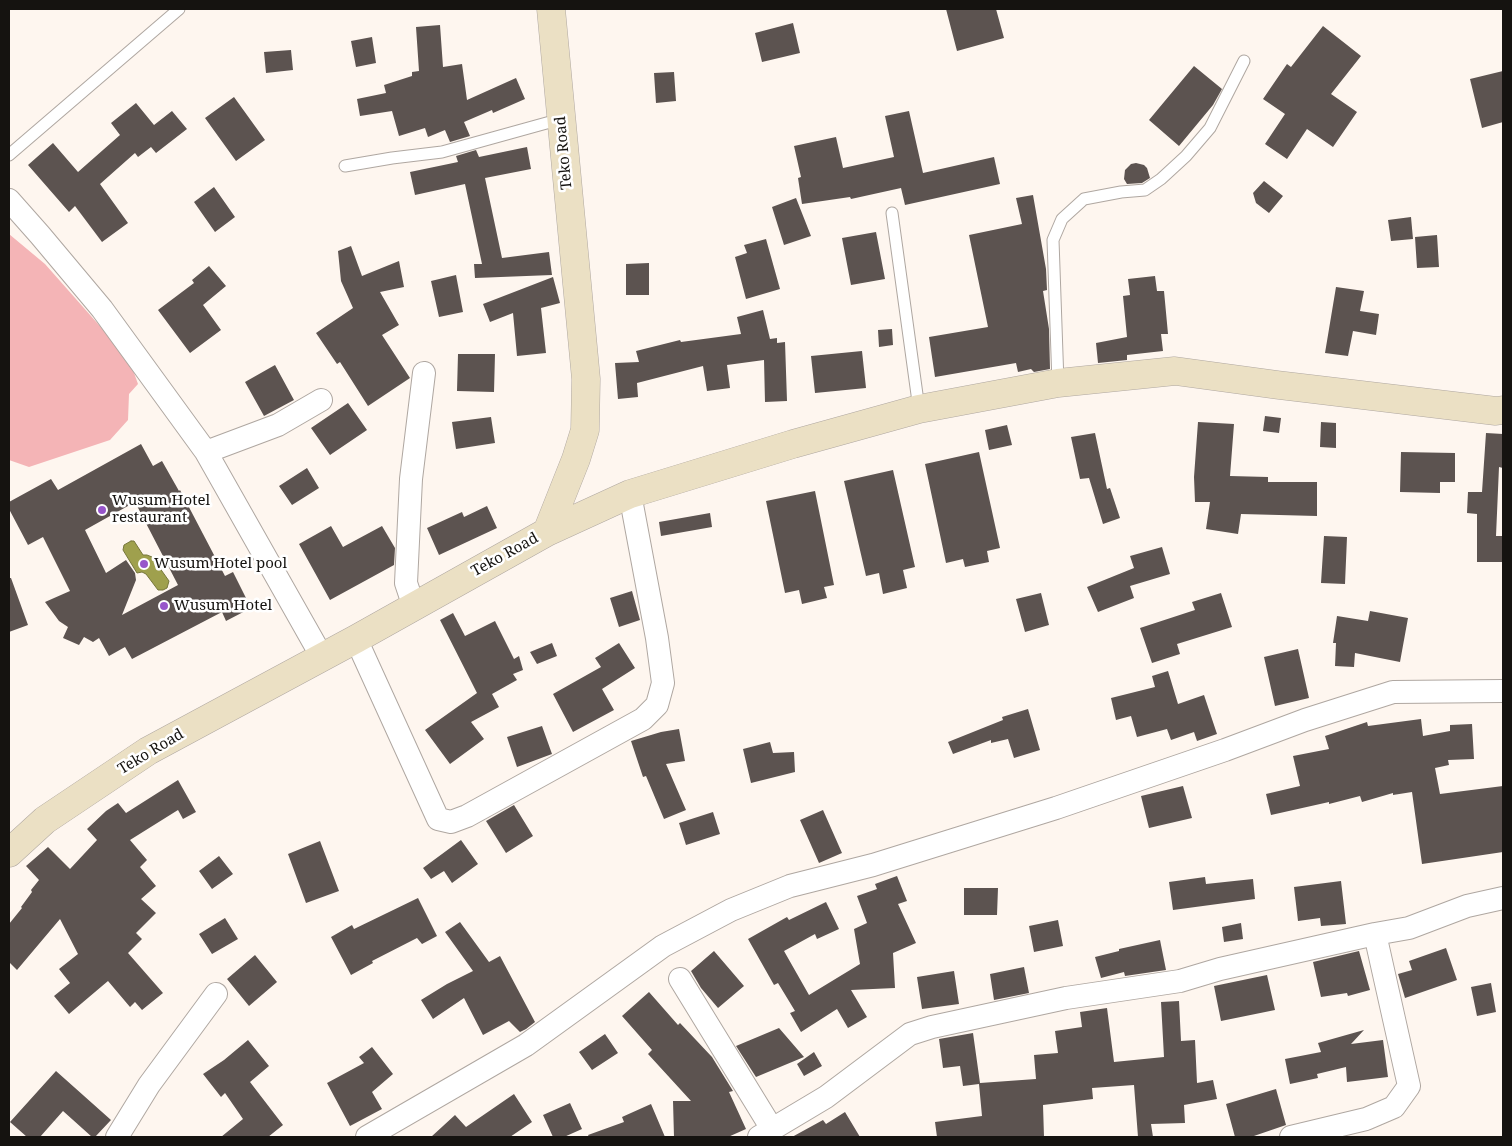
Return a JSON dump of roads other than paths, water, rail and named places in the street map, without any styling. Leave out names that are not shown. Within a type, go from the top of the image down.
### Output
[{"type":"street","name":"Teko Road","points":[[9,851],[45,820],[148,751],[356,639],[547,532],[576,459],[585,430],[586,379],[551,9]]},
{"type":"street","points":[[9,200],[102,309],[206,452],[322,657]]},
{"type":"street","points":[[547,532],[630,494],[793,444],[919,409],[1058,383],[1175,371],[1377,397],[1496,411],[1503,410]]},
{"type":"street","points":[[414,607],[406,583],[411,479],[424,373]]},
{"type":"street","points":[[206,452],[278,426],[321,400]]},
{"type":"street","points":[[356,639],[438,819],[451,822],[467,816],[643,719],[658,705],[663,683],[657,638],[630,494]]},
{"type":"street","points":[[367,1137],[526,1045],[663,946],[731,910],[790,886],[873,866],[1056,808],[1225,750],[1305,720],[1393,692],[1503,691]]},
{"type":"street","points":[[680,979],[766,1133],[826,1097],[910,1034],[932,1027],[1066,998],[1180,981],[1220,969],[1409,928],[1467,906],[1503,898]]},
{"type":"street","points":[[1291,1137],[1366,1119],[1394,1107],[1409,1086],[1375,934]]},
{"type":"street","points":[[117,1137],[149,1085],[216,994]]},
{"type":"lane","points":[[9,155],[179,9]]},
{"type":"lane","points":[[1058,383],[1053,240],[1062,219],[1084,199],[1121,192],[1145,190],[1167,173],[1186,156],[1210,128],[1244,61]]},
{"type":"lane","points":[[345,166],[442,152],[561,119]]},
{"type":"lane","points":[[892,213],[919,409]]},
{"type":"place","name":"Wusum Hotel restaurant","points":[[102,510]]},
{"type":"place","name":"Wusum Hotel pool","points":[[144,564]]},
{"type":"place","name":"Wusum Hotel","points":[[164,606]]}]
